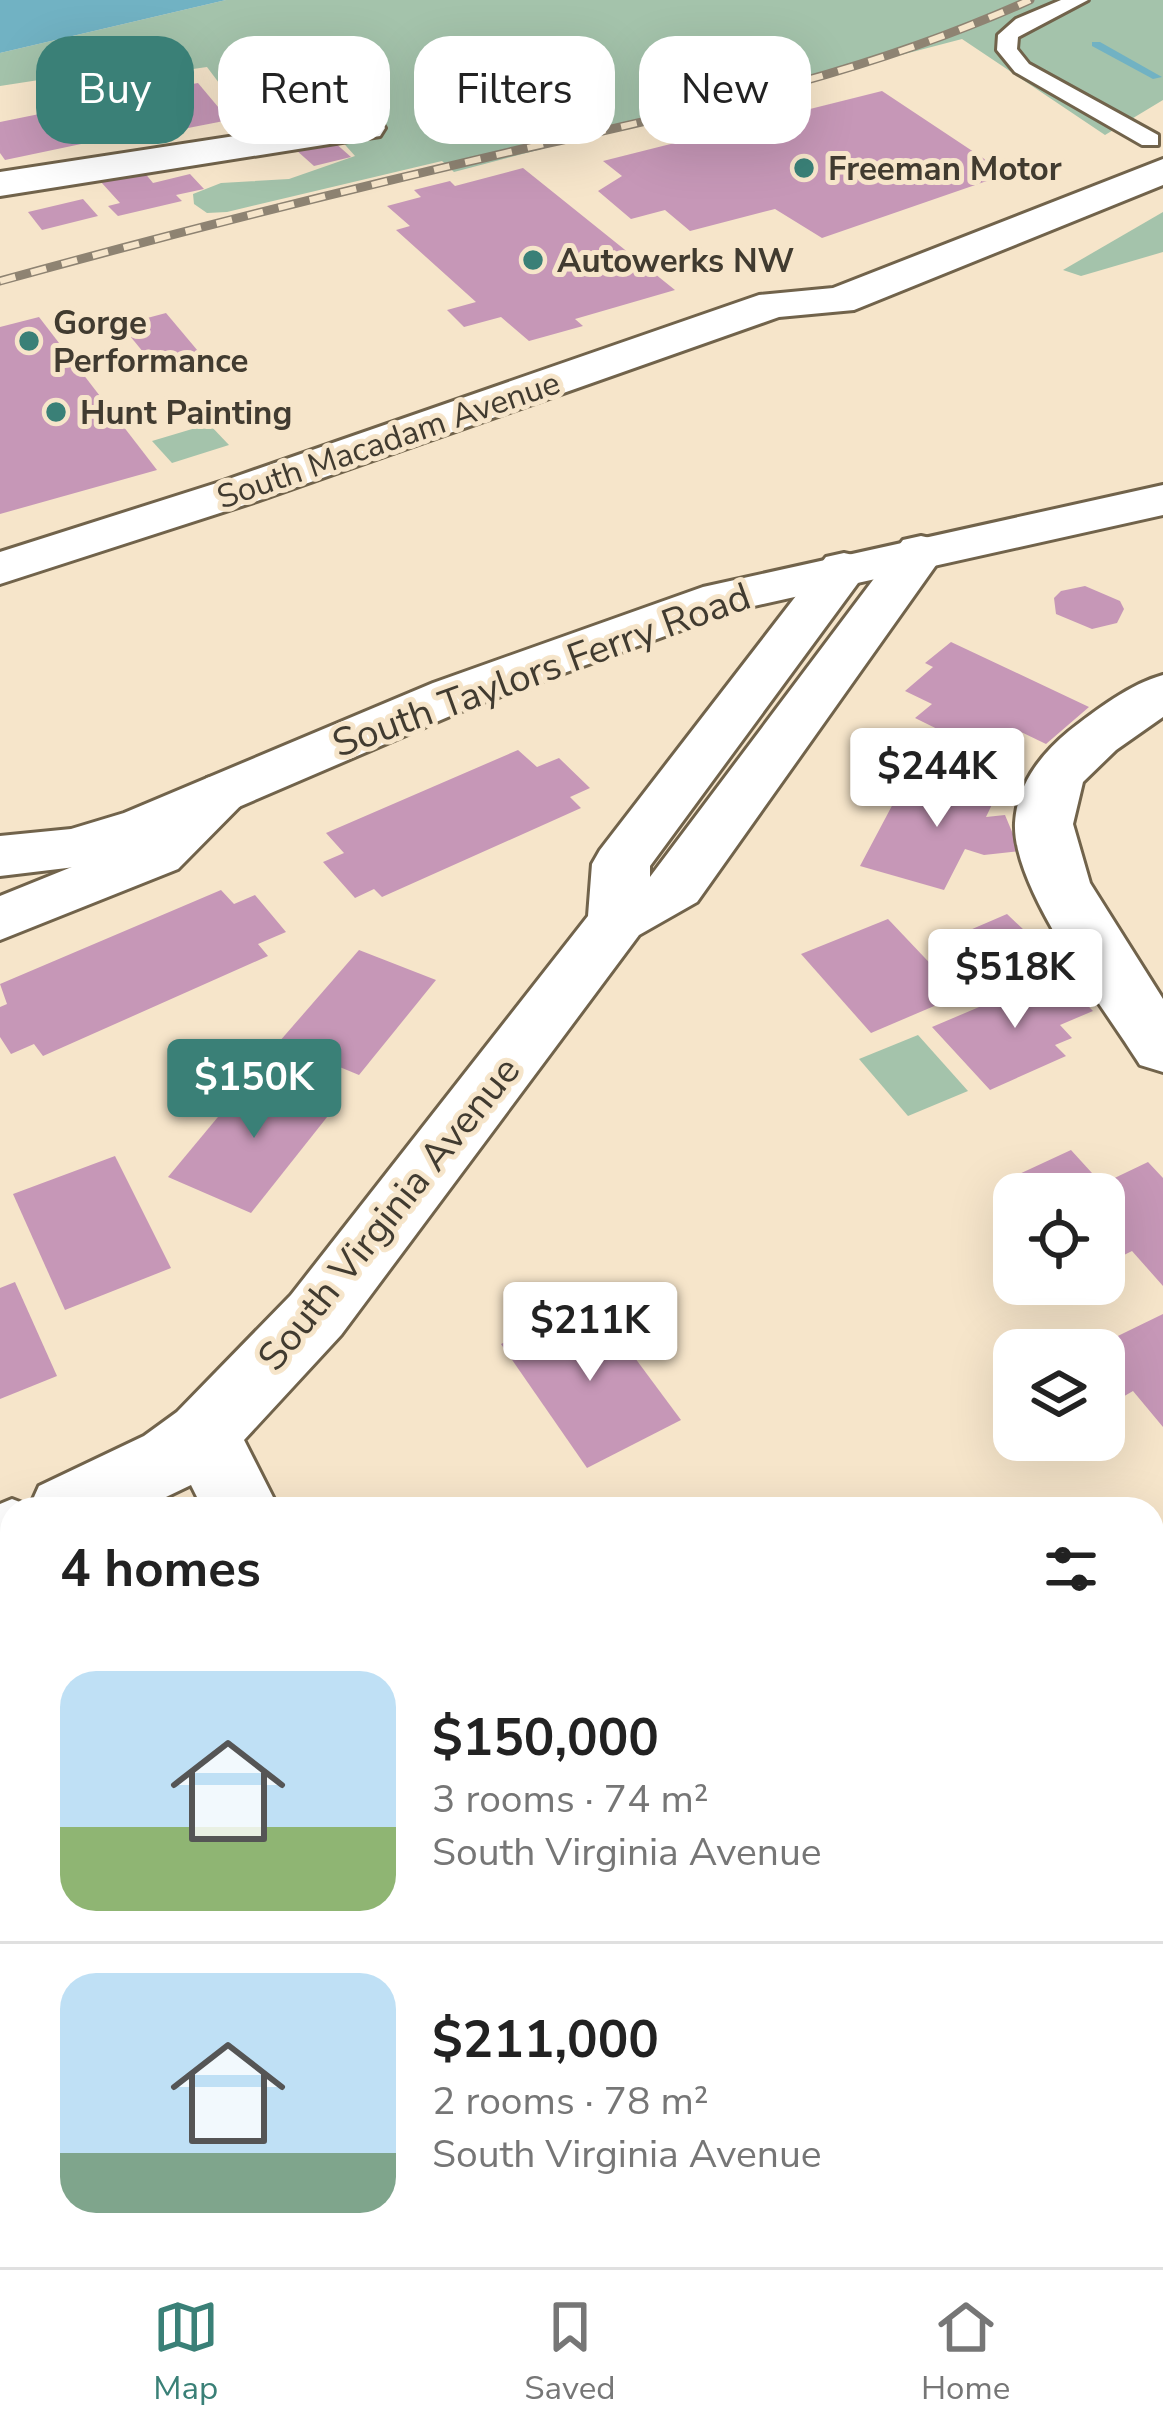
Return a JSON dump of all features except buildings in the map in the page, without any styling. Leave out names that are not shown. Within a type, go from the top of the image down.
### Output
[{"type":"main road","points":[[0,184],[261,144]]},
{"type":"main road","name":"South Macadam Avenue","points":[[0,569],[240,491],[774,304],[839,302],[1160,153]]},
{"type":"main road","name":"South Taylors Ferry Road","points":[[0,856],[75,848],[110,838],[452,695],[639,625],[774,583],[1163,500]]},
{"type":"main road","name":"South Virginia Avenue","points":[[91,1497],[170,1459],[203,1434],[316,1315],[618,920],[676,888],[920,551]]},
{"type":"main road","points":[[618,920],[621,864],[844,568]]},
{"type":"main road","points":[[1163,692],[1091,742],[1058,774],[1043,830],[1059,881],[1163,1049]]},
{"type":"main road","points":[[0,919],[157,855],[227,791]]},
{"type":"main road","points":[[203,1434],[235,1497]]},
{"type":"lane","points":[[1078,0],[1023,23],[1009,35],[1007,50],[1022,68],[1160,153]]},
{"type":"green space","points":[[226,0],[1163,0],[1163,100],[1105,135],[962,39],[811,79],[811,36],[639,36],[639,124],[615,130],[615,36],[414,36],[414,144],[561,144],[454,172],[442,161],[207,213],[194,204],[193,194],[221,183],[289,179],[355,156],[344,144],[390,144],[390,36],[218,36],[218,82],[207,67],[194,69],[194,36],[72,36]]},
{"type":"green space","points":[[36,45],[36,80],[0,86],[0,53]]},
{"type":"green space","points":[[1163,212],[1163,252],[1081,276],[1063,270]]},
{"type":"green space","points":[[209,424],[229,445],[172,463],[152,441]]},
{"type":"green space","points":[[918,1035],[968,1091],[908,1116],[859,1059]]},
{"type":"water","points":[[0,0],[226,0],[72,36],[36,36],[36,45],[0,53]]},
{"type":"waterway","points":[[1096,44],[1157,77]]},
{"type":"railway","points":[[0,281],[321,197],[776,89],[905,50],[1030,0]]},
{"type":"place","name":"Freeman Motor","points":[[804,168]]},
{"type":"place","name":"Autowerks NW","points":[[533,260]]},
{"type":"place","name":"Gorge Performance","points":[[29,341]]},
{"type":"place","name":"Hunt Painting","points":[[56,412]]}]
